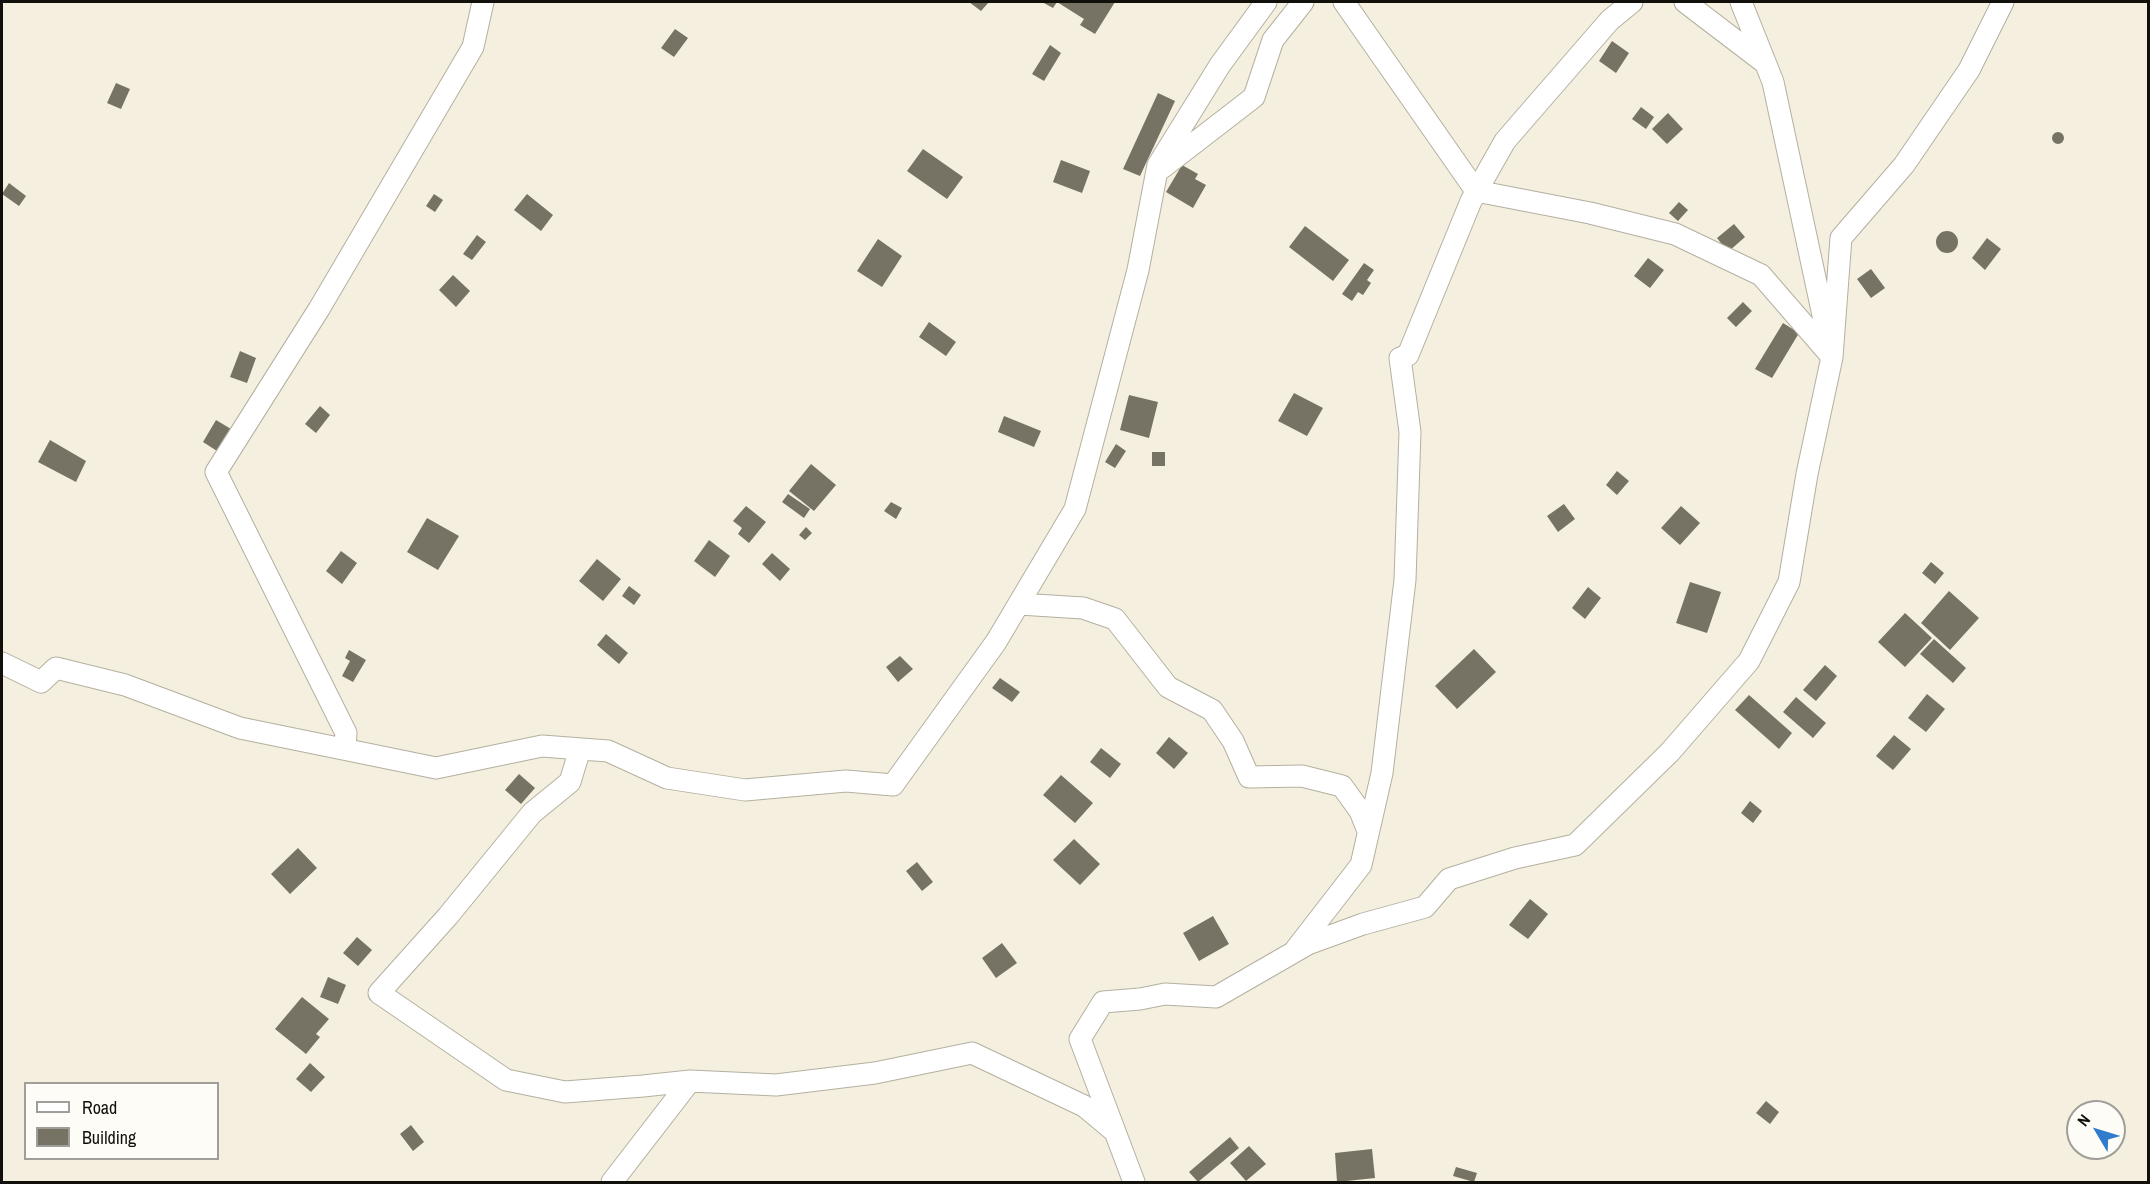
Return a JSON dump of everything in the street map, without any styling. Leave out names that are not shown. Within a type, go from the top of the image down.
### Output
[{"type":"street","points":[[345,749],[346,733],[216,472],[319,309],[473,47],[483,2]]},
{"type":"street","points":[[2,663],[41,682],[56,668],[125,685],[240,728],[436,768],[542,746],[608,751],[667,778],[745,790],[846,781],[893,785],[996,642],[1075,509],[1138,270],[1158,165],[1220,65],[1266,2]]},
{"type":"street","points":[[1157,172],[1254,97],[1274,40],[1303,2]]},
{"type":"street","points":[[1344,2],[1476,191],[1590,213],[1675,234],[1761,275],[1832,357]]},
{"type":"street","points":[[1294,952],[1361,865],[1382,773],[1405,580],[1410,432],[1400,358],[1408,355],[1476,191],[1505,141],[1610,20],[1632,2]]},
{"type":"street","points":[[1685,2],[1766,63]]},
{"type":"street","points":[[1742,2],[1773,82],[1832,357]]},
{"type":"street","points":[[1134,1182],[1080,1039],[1103,1002],[1165,994],[1216,997],[1308,944],[1363,924],[1425,907],[1449,879],[1515,858],[1575,845],[1670,752],[1749,661],[1789,582],[1807,474],[1832,357],[1841,238],[1904,165],[1969,69],[2003,2]]},
{"type":"street","points":[[1019,604],[1083,608],[1115,619],[1168,687],[1212,710],[1233,741],[1249,777],[1302,776],[1342,786],[1360,811],[1368,831]]},
{"type":"street","points":[[580,749],[570,782],[532,813],[448,916],[379,993],[506,1080],[565,1092],[690,1081],[776,1085],[875,1073],[972,1053],[1084,1106],[1115,1131]]},
{"type":"street","points":[[612,1182],[690,1081]]},
{"type":"building","points":[[969,2],[989,2],[981,11]]},
{"type":"building","points":[[1042,2],[1057,2],[1053,8]]},
{"type":"building","points":[[1057,2],[1115,2],[1095,34],[1080,25],[1084,19]]},
{"type":"building","points":[[675,29],[688,38],[674,57],[661,48]]},
{"type":"building","points":[[1612,41],[1629,53],[1616,73],[1599,61]]},
{"type":"building","points":[[1050,45],[1061,53],[1044,81],[1032,74]]},
{"type":"building","points":[[116,83],[130,89],[121,109],[107,103]]},
{"type":"building","points":[[1158,93],[1175,101],[1140,176],[1123,169]]},
{"type":"building","points":[[1641,107],[1654,117],[1646,129],[1632,119]]},
{"type":"building","points":[[1668,113],[1683,129],[1667,144],[1652,129]]},
{"type":"building","points":[[2058,132],[2064,138],[2058,144],[2052,138]]},
{"type":"building","points":[[923,149],[963,177],[947,199],[907,171]]},
{"type":"building","points":[[1061,160],[1090,171],[1082,193],[1053,182]]},
{"type":"building","points":[[1182,165],[1198,174],[1195,179],[1206,185],[1193,208],[1166,192]]},
{"type":"building","points":[[9,183],[26,196],[19,206],[2,194]]},
{"type":"building","points":[[434,194],[443,200],[435,212],[426,206]]},
{"type":"building","points":[[527,194],[553,215],[541,231],[514,210]]},
{"type":"building","points":[[1679,202],[1688,210],[1678,221],[1669,213]]},
{"type":"building","points":[[1734,224],[1745,237],[1728,252],[1717,238]]},
{"type":"building","points":[[1305,226],[1349,260],[1333,281],[1289,247]]},
{"type":"building","points":[[1947,231],[1955,234],[1958,242],[1955,250],[1947,253],[1939,250],[1936,242],[1939,234]]},
{"type":"building","points":[[477,235],[486,242],[472,260],[463,254]]},
{"type":"building","points":[[1987,238],[2001,249],[1985,270],[1972,258]]},
{"type":"building","points":[[878,239],[902,256],[882,287],[857,271]]},
{"type":"building","points":[[1648,258],[1664,270],[1650,288],[1634,276]]},
{"type":"building","points":[[1364,263],[1374,270],[1367,280],[1371,283],[1363,295],[1358,292],[1352,301],[1342,294]]},
{"type":"building","points":[[1871,269],[1885,288],[1871,298],[1857,279]]},
{"type":"building","points":[[453,275],[470,291],[456,307],[439,290]]},
{"type":"building","points":[[1743,302],[1752,311],[1736,327],[1727,318]]},
{"type":"building","points":[[929,322],[956,342],[946,356],[919,337]]},
{"type":"building","points":[[1783,323],[1799,333],[1772,378],[1755,369]]},
{"type":"building","points":[[240,351],[256,358],[247,383],[230,377]]},
{"type":"building","points":[[1294,393],[1323,408],[1307,436],[1278,421]]},
{"type":"building","points":[[1129,395],[1158,402],[1149,438],[1120,430]]},
{"type":"building","points":[[320,406],[330,415],[316,433],[305,424]]},
{"type":"building","points":[[1004,416],[1041,431],[1034,447],[998,432]]},
{"type":"building","points":[[216,420],[231,429],[217,451],[203,442]]},
{"type":"building","points":[[50,440],[86,461],[76,482],[38,462]]},
{"type":"building","points":[[1116,444],[1126,451],[1115,468],[1105,462]]},
{"type":"building","points":[[1152,452],[1165,452],[1165,466],[1152,466]]},
{"type":"building","points":[[811,464],[836,485],[814,511],[789,491]]},
{"type":"building","points":[[1617,471],[1629,481],[1617,495],[1606,485]]},
{"type":"building","points":[[788,494],[810,509],[804,518],[782,502]]},
{"type":"building","points":[[891,502],[902,508],[896,519],[884,511]]},
{"type":"building","points":[[1564,504],[1575,519],[1558,532],[1547,516]]},
{"type":"building","points":[[746,506],[766,522],[749,543],[738,534],[742,528],[733,521]]},
{"type":"building","points":[[1681,506],[1700,523],[1680,545],[1661,528]]},
{"type":"building","points":[[427,518],[459,536],[438,570],[407,552]]},
{"type":"building","points":[[806,527],[812,533],[805,540],[799,535]]},
{"type":"building","points":[[709,540],[730,556],[715,577],[694,561]]},
{"type":"building","points":[[341,551],[357,563],[342,584],[326,571]]},
{"type":"building","points":[[772,553],[790,569],[780,581],[762,564]]},
{"type":"building","points":[[597,559],[621,579],[603,601],[579,581]]},
{"type":"building","points":[[1931,562],[1944,573],[1935,584],[1922,573]]},
{"type":"building","points":[[1690,582],[1721,592],[1707,633],[1676,623]]},
{"type":"building","points":[[629,586],[641,595],[634,605],[622,596]]},
{"type":"building","points":[[1588,587],[1601,598],[1585,619],[1572,608]]},
{"type":"building","points":[[1949,591],[1979,618],[1950,650],[1921,623]]},
{"type":"building","points":[[1905,613],[1932,638],[1905,667],[1878,642]]},
{"type":"building","points":[[606,634],[628,653],[619,664],[597,645]]},
{"type":"building","points":[[1934,639],[1966,668],[1953,683],[1920,654]]},
{"type":"building","points":[[1474,649],[1496,672],[1457,709],[1435,686]]},
{"type":"building","points":[[349,650],[366,660],[353,682],[342,676],[350,661],[345,658]]},
{"type":"building","points":[[900,656],[913,669],[898,682],[886,667]]},
{"type":"building","points":[[1825,665],[1837,676],[1816,701],[1803,690]]},
{"type":"building","points":[[1000,678],[1020,692],[1012,702],[992,688]]},
{"type":"building","points":[[1927,694],[1945,709],[1926,732],[1908,718]]},
{"type":"building","points":[[1749,695],[1792,733],[1779,749],[1735,710]]},
{"type":"building","points":[[1796,697],[1826,723],[1813,738],[1783,712]]},
{"type":"building","points":[[1894,735],[1911,749],[1893,770],[1876,756]]},
{"type":"building","points":[[1169,737],[1188,753],[1174,769],[1156,753]]},
{"type":"building","points":[[1101,748],[1121,764],[1110,778],[1090,762]]},
{"type":"building","points":[[519,774],[535,788],[521,804],[505,790]]},
{"type":"building","points":[[1061,775],[1093,803],[1075,823],[1043,795]]},
{"type":"building","points":[[1750,801],[1762,811],[1753,823],[1741,813]]},
{"type":"building","points":[[1074,839],[1100,864],[1080,885],[1053,860]]},
{"type":"building","points":[[298,848],[317,868],[290,894],[271,874]]},
{"type":"building","points":[[917,862],[933,882],[922,891],[906,871]]},
{"type":"building","points":[[1530,899],[1548,914],[1528,939],[1509,925]]},
{"type":"building","points":[[1213,916],[1229,944],[1199,961],[1183,933]]},
{"type":"building","points":[[357,937],[372,950],[358,966],[343,953]]},
{"type":"building","points":[[1002,943],[1017,963],[996,978],[982,958]]},
{"type":"building","points":[[328,977],[346,985],[338,1004],[320,997]]},
{"type":"building","points":[[302,997],[329,1019],[316,1034],[320,1037],[306,1054],[275,1029]]},
{"type":"building","points":[[310,1063],[325,1077],[311,1092],[296,1079]]},
{"type":"building","points":[[1766,1101],[1779,1112],[1770,1124],[1756,1113]]},
{"type":"building","points":[[411,1125],[424,1142],[413,1151],[400,1134]]},
{"type":"building","points":[[1230,1137],[1239,1148],[1198,1182],[1189,1172]]},
{"type":"building","points":[[1249,1146],[1266,1164],[1246,1181],[1230,1163]]},
{"type":"building","points":[[1372,1149],[1375,1178],[1337,1182],[1335,1153]]},
{"type":"building","points":[[1456,1167],[1477,1173],[1474,1182],[1453,1176]]}]
